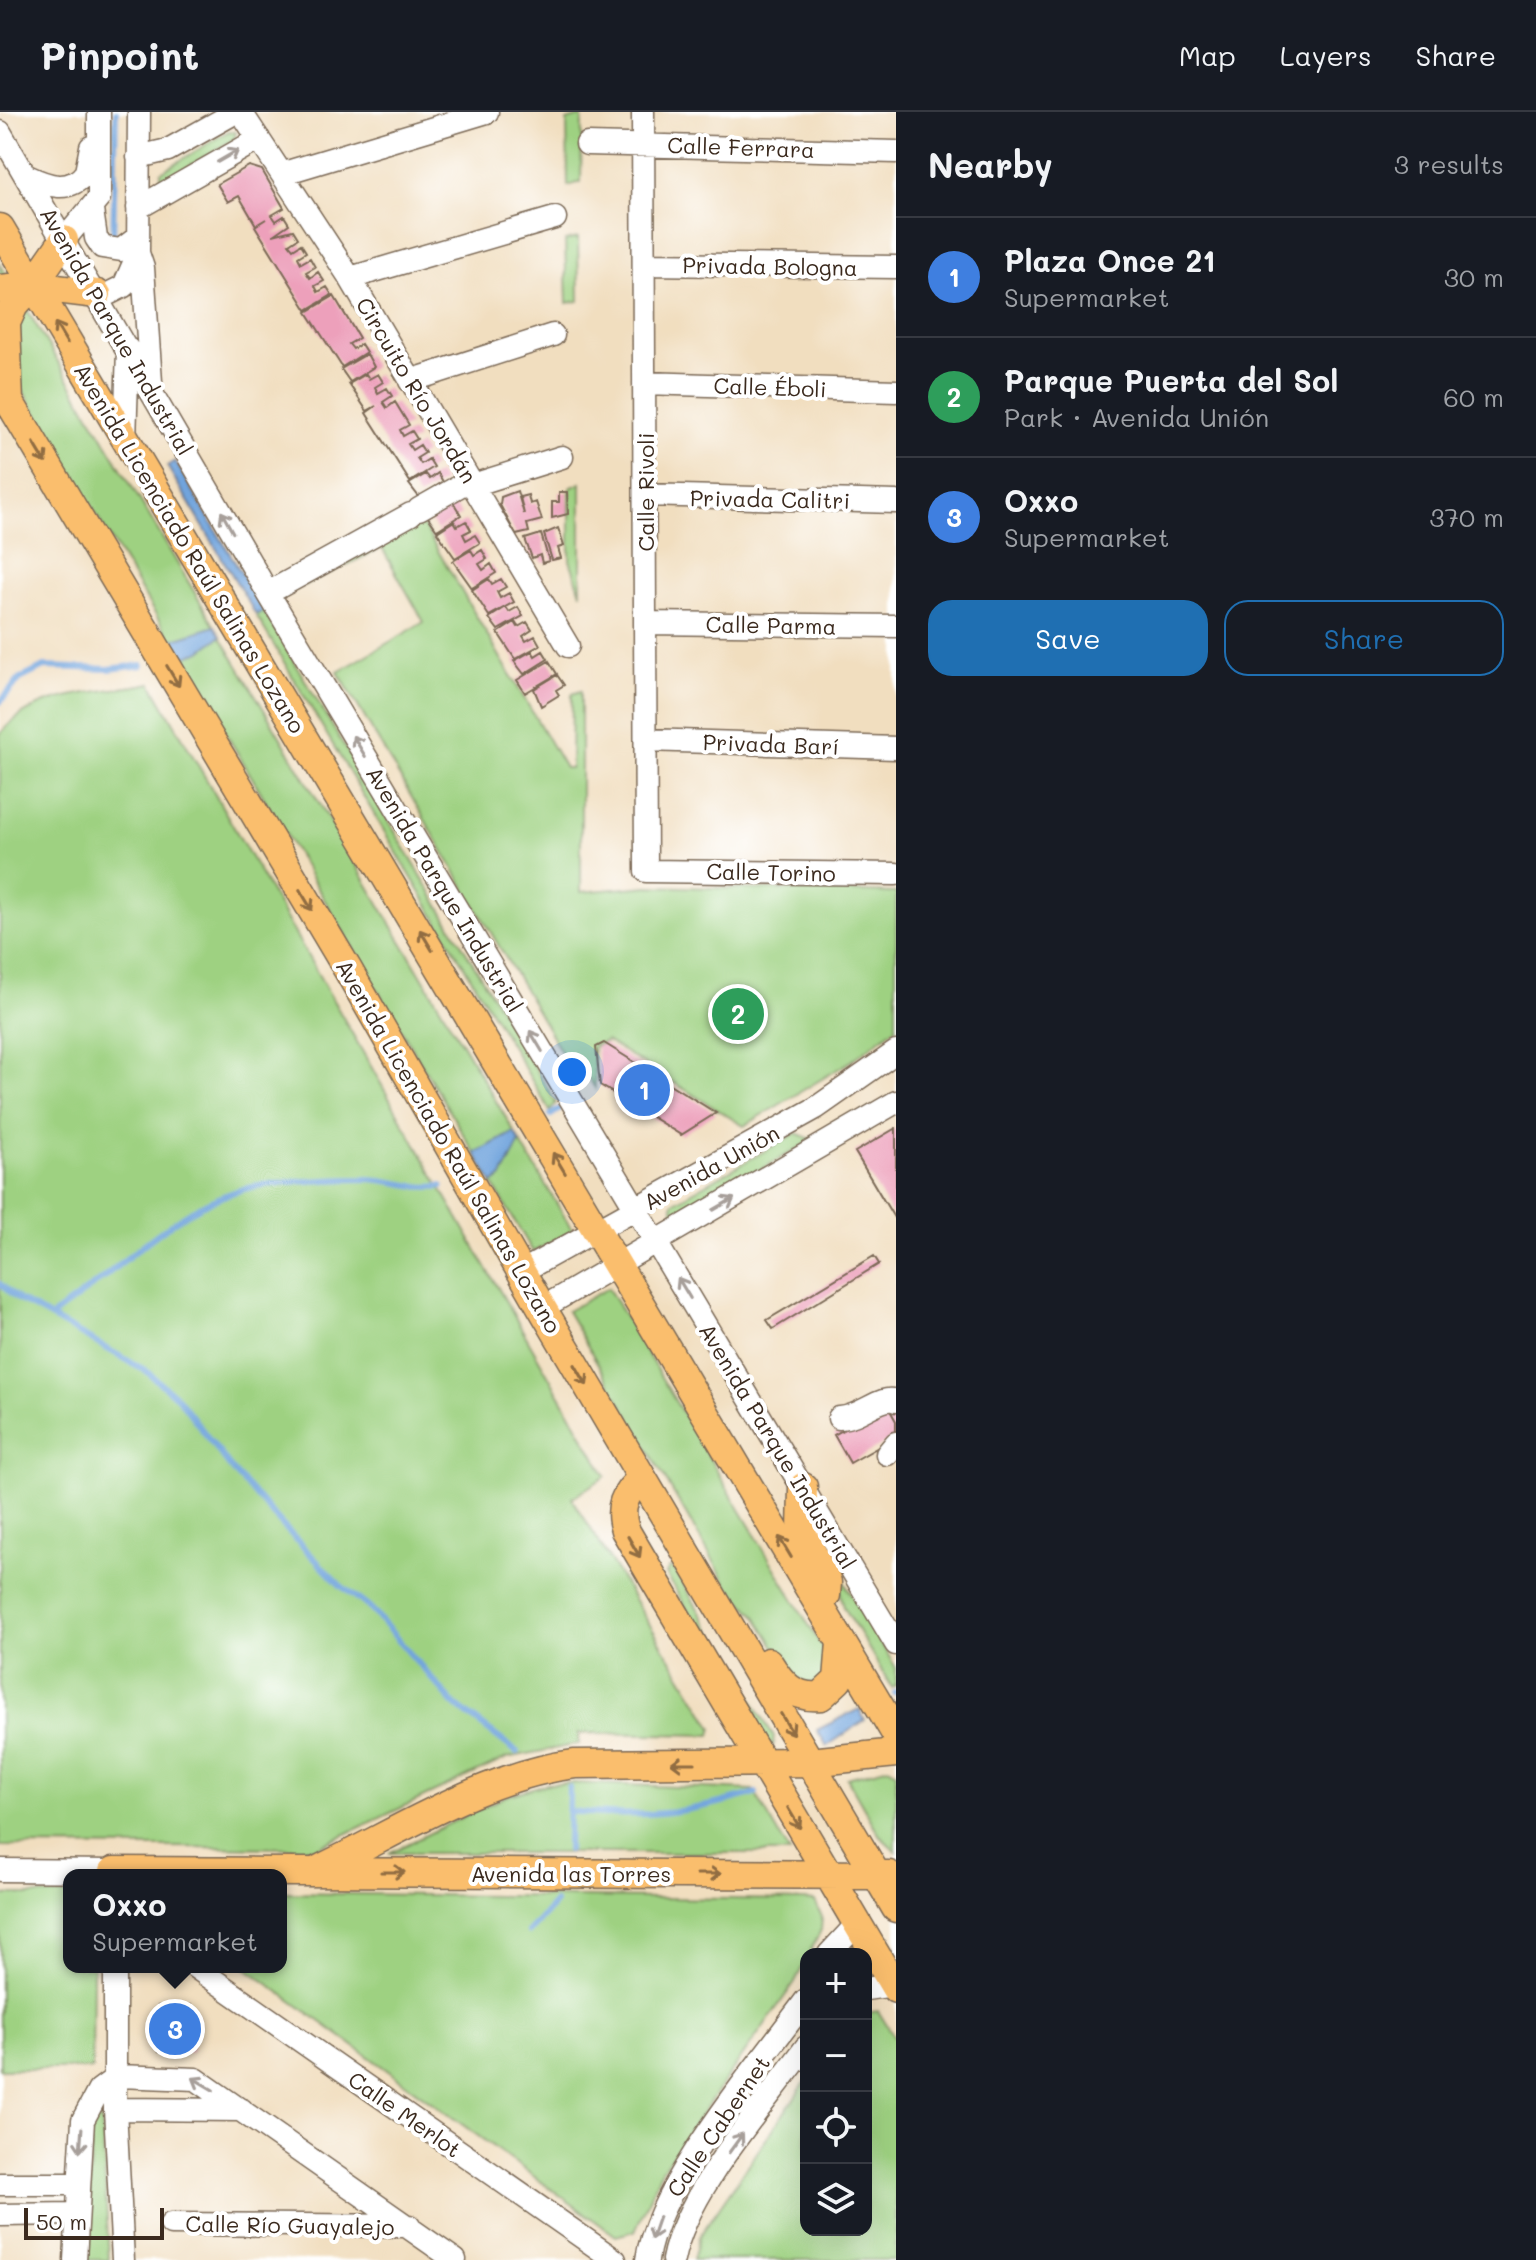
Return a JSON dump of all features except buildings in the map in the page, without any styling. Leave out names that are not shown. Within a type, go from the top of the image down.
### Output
[{"type":"main road","name":"Avenida Licenciado Raúl Salinas Lozano","points":[[0,228],[599,1230],[896,1734]]},
{"type":"main road","points":[[5,394],[6,323],[14,305],[32,286],[64,240]]},
{"type":"main road","points":[[0,289],[32,286],[97,294]]},
{"type":"main road","name":"Avenida Licenciado Raúl Salinas Lozano","points":[[5,394],[348,970],[704,1585],[810,1762],[885,1874],[896,1908]]},
{"type":"main road","points":[[642,1479],[632,1487],[622,1505],[625,1530],[857,1924],[885,1987]]},
{"type":"main road","points":[[803,1487],[802,1533],[827,1582],[826,1616]]},
{"type":"main road","points":[[704,1585],[730,1607],[781,1684],[792,1692],[812,1697],[831,1688],[842,1663],[841,1642]]},
{"type":"main road","points":[[761,1762],[810,1762],[896,1753]]},
{"type":"main road","name":"Avenida las Torres","points":[[315,1871],[489,1788],[539,1768],[575,1764],[761,1762]]},
{"type":"main road","name":"Avenida las Torres","points":[[287,1871],[828,1874]]},
{"type":"main road","points":[[828,1874],[885,1874]]},
{"type":"street","points":[[139,112],[138,245],[143,268],[152,388]]},
{"type":"street","name":"Circuito Río Jordán","points":[[138,157],[168,150],[239,112],[284,173],[350,278],[568,646]]},
{"type":"street","points":[[284,173],[487,112]]},
{"type":"street","name":"Calle Rivoli","points":[[643,112],[646,871]]},
{"type":"street","points":[[27,176],[50,186],[75,182],[86,172],[99,122]]},
{"type":"street","points":[[64,240],[92,210],[101,190],[99,122]]},
{"type":"street","name":"Avenida Parque Industrial","points":[[0,132],[152,388],[268,593],[896,1644]]},
{"type":"street","points":[[138,208],[259,139]]},
{"type":"street","name":"Calle Ferrara","points":[[587,144],[896,152]]},
{"type":"street","points":[[92,210],[96,238],[102,247],[121,250],[138,245]]},
{"type":"street","points":[[350,278],[555,218]]},
{"type":"street","points":[[97,294],[124,286],[138,245]]},
{"type":"street","name":"Privada Bologna","points":[[644,264],[896,267]]},
{"type":"street","points":[[410,381],[553,335]]},
{"type":"street","points":[[125,440],[128,347]]},
{"type":"street","name":"Calle Éboli","points":[[644,383],[896,391]]},
{"type":"street","points":[[268,593],[472,482],[562,457]]},
{"type":"street","name":"Privada Calitri","points":[[645,495],[896,502]]},
{"type":"street","name":"Calle Parma","points":[[645,623],[896,626]]},
{"type":"street","name":"Privada Barí","points":[[646,740],[896,748]]},
{"type":"street","name":"Calle Torino","points":[[646,871],[896,874]]},
{"type":"street","name":"Avenida Unión","points":[[521,1272],[777,1130],[866,1075],[896,1052]]},
{"type":"street","points":[[828,1145],[825,1119],[851,1098],[866,1075]]},
{"type":"street","name":"Avenida Unión","points":[[542,1308],[828,1145],[896,1102]]},
{"type":"street","points":[[777,1130],[802,1128],[828,1145]]},
{"type":"street","points":[[839,1418],[853,1418],[885,1399],[896,1401]]},
{"type":"street","points":[[0,1870],[63,1872]]},
{"type":"street","points":[[835,1948],[857,1924]]},
{"type":"street","points":[[115,1973],[118,2076],[115,2109],[123,2260]]},
{"type":"street","name":"Calle Merlot","points":[[204,1973],[615,2260]]},
{"type":"street","name":"Calle Cabernet","points":[[647,2260],[656,2221],[671,2193],[731,2101],[800,2008]]},
{"type":"street","name":"Calle Cabernet","points":[[673,2260],[677,2241],[691,2209],[800,2055]]},
{"type":"street","points":[[75,2260],[83,2120],[99,2090],[118,2076],[192,2077],[455,2260]]},
{"type":"street","points":[[115,2109],[243,2110]]},
{"type":"street","points":[[0,2184],[78,2184]]},
{"type":"street","points":[[0,2215],[76,2214]]},
{"type":"street","name":"Calle Río Guayalejo","points":[[171,2224],[409,2226]]},
{"type":"green space","points":[[582,116],[581,182],[568,186],[567,121]]},
{"type":"green space","points":[[229,131],[236,132],[234,139],[166,180],[161,180],[161,172]]},
{"type":"green space","points":[[578,238],[579,301],[567,303],[565,241]]},
{"type":"green space","points":[[0,264],[573,1231],[533,1252],[0,352]]},
{"type":"green space","points":[[581,483],[581,593],[570,560],[570,488]]},
{"type":"green space","points":[[417,515],[565,768],[571,768],[572,694],[581,691],[581,892],[648,886],[896,893],[896,1027],[853,1060],[744,1126],[606,1041],[593,1047],[595,1088],[579,1064],[577,1079],[338,672],[424,622],[382,548],[292,591]]},
{"type":"green space","points":[[264,611],[556,1103],[550,1111],[256,615]]},
{"type":"green space","points":[[151,683],[606,1476],[572,1498],[713,1728],[711,1735],[579,1733],[579,1744],[507,1758],[316,1848],[0,1846],[0,734],[31,709],[50,701]]},
{"type":"green space","points":[[796,1133],[813,1140],[679,1216],[673,1213],[673,1203]]},
{"type":"green space","points":[[608,1288],[829,1659],[828,1670],[816,1683],[807,1684],[793,1676],[756,1616],[728,1586],[567,1311]]},
{"type":"green space","points":[[813,1531],[896,1668],[896,1686],[892,1688],[844,1607],[836,1574]]},
{"type":"green space","points":[[669,1568],[675,1570],[774,1737],[773,1745],[767,1744],[666,1574]]},
{"type":"green space","points":[[889,1767],[896,1772],[896,1851],[880,1836],[847,1778]]},
{"type":"green space","points":[[546,1784],[753,1790],[790,1853],[389,1853],[506,1796]]},
{"type":"green space","points":[[287,1893],[815,1901],[822,1917],[821,1930],[812,1948],[800,1948],[800,1972],[795,1982],[661,2171],[635,2231],[616,2236],[253,1973],[287,1973]]},
{"type":"green space","points":[[0,1895],[63,1895],[63,1973],[93,1973],[92,2069],[0,2069]]},
{"type":"green space","points":[[878,2011],[896,2040],[896,2260],[693,2260],[699,2237],[800,2090],[800,2236],[872,2236],[872,2012]]},
{"type":"green space","points":[[97,2117],[102,2123],[109,2260],[89,2260],[91,2121]]},
{"type":"water","points":[[175,461],[264,611],[256,615],[167,466]]},
{"type":"water","points":[[215,626],[221,636],[201,651],[181,658],[171,640]]},
{"type":"water","points":[[514,1132],[520,1142],[502,1177],[493,1184],[475,1153]]},
{"type":"water","points":[[859,1709],[865,1720],[827,1746],[817,1730]]},
{"type":"waterway","points":[[113,241],[116,112]]},
{"type":"waterway","points":[[0,702],[20,679],[44,667],[109,669],[142,665]]},
{"type":"waterway","points":[[551,1115],[560,1109]]},
{"type":"waterway","points":[[54,1314],[184,1216],[213,1200],[244,1189],[278,1183],[353,1179],[442,1186]]},
{"type":"waterway","points":[[0,1284],[19,1300],[145,1370],[179,1399],[233,1471],[284,1527],[340,1585],[371,1609],[454,1704],[517,1752]]},
{"type":"waterway","points":[[568,1850],[569,1788]]},
{"type":"waterway","points":[[569,1811],[618,1815],[663,1813],[708,1806],[756,1793]]},
{"type":"waterway","points":[[529,1932],[555,1903]]},
{"type":"place","name":"Parque Puerta del Sol","points":[[738,1014]]},
{"type":"place","name":"Plaza Once 21","points":[[644,1090]]},
{"type":"place","name":"Oxxo","points":[[175,2029]]}]
